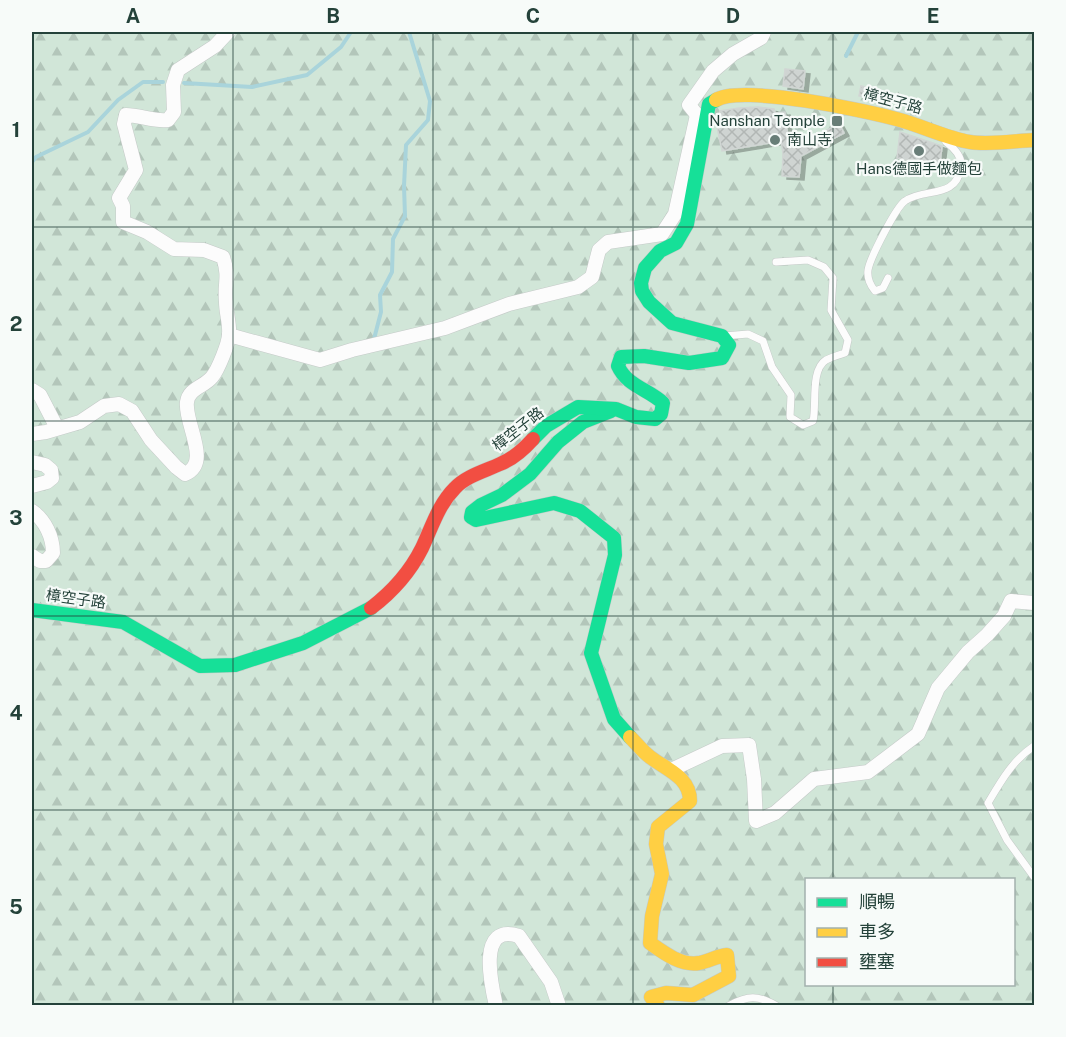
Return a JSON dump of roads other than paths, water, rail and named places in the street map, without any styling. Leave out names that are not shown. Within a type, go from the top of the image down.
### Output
[{"type":"street","points":[[32,434],[80,422],[104,406],[119,404],[132,411],[151,440],[176,467],[185,474],[193,470],[196,465],[195,439],[188,419],[187,402],[192,391],[212,377],[230,335],[225,300],[228,273],[223,257],[204,250],[174,249],[147,232],[123,222],[123,206],[119,198],[136,170],[124,124],[126,115],[137,115],[160,122],[168,120],[174,112],[173,85],[178,70],[215,45],[228,32]]},
{"type":"street","points":[[701,116],[689,105],[713,71],[733,54],[761,38],[764,32]]},
{"type":"street","name":"樟空子路","points":[[701,116],[709,104],[722,96],[759,95],[853,108],[970,142],[1035,140]]},
{"type":"street","points":[[230,335],[320,360],[445,328],[509,304],[579,287],[592,277],[599,250],[608,242],[662,234],[675,214],[701,116]]},
{"type":"street","points":[[701,116],[687,224],[676,243],[660,251],[645,268],[641,283],[642,291],[649,302],[672,323],[722,336]]},
{"type":"street","name":"樟空子路","points":[[32,610],[123,622],[200,666],[235,665],[303,643],[365,612],[388,595],[421,550],[440,506],[456,486],[486,469],[501,464],[523,450],[546,426],[578,407],[616,409],[636,417],[655,419],[661,414],[663,403],[654,394],[621,376],[618,366],[621,357],[634,354],[686,363],[703,362],[722,358],[729,345],[722,336]]},
{"type":"street","points":[[32,390],[40,395],[57,428]]},
{"type":"street","points":[[616,409],[583,422],[558,442],[530,474],[502,495],[481,505],[472,512],[471,517],[476,520],[554,503],[580,511],[614,538],[615,555],[591,653],[614,719],[648,756],[680,777],[690,791],[690,801],[658,827],[656,844],[662,874],[652,916],[650,943],[664,954],[685,963],[699,963],[719,955],[727,955],[729,976],[693,994],[666,993],[651,997],[658,1005]]},
{"type":"street","points":[[32,462],[45,465],[51,470],[52,478],[47,482],[32,486]]},
{"type":"street","points":[[32,511],[45,525],[53,553],[46,561],[40,561],[32,556]]},
{"type":"street","points":[[671,770],[722,746],[749,745],[754,779],[756,821],[776,813],[814,779],[868,772],[918,734],[938,688],[968,652],[1004,616],[1011,601],[1035,603]]},
{"type":"street","points":[[496,1005],[490,978],[491,945],[498,936],[510,933],[519,936],[551,982],[559,1005]]},
{"type":"lane","points":[[888,278],[883,288],[875,291],[869,285],[868,270],[892,217],[902,203],[911,197],[943,191],[958,180],[962,165],[956,150],[930,129]]},
{"type":"lane","points":[[722,336],[748,334],[763,341],[772,367],[791,395],[790,417],[803,425],[813,420],[815,412],[813,398],[820,366],[825,361],[845,353],[848,340],[831,310],[833,278],[824,267],[808,260],[776,262]]},
{"type":"lane","points":[[1035,746],[1021,755],[1002,779],[988,803],[1007,840],[1035,877]]},
{"type":"lane","points":[[728,1005],[741,999],[762,997],[777,1005]]},
{"type":"waterway","points":[[184,83],[252,87],[307,75],[341,47],[351,32]]},
{"type":"waterway","points":[[374,339],[381,312],[380,295],[392,272],[393,239],[405,216],[406,145],[428,120],[430,101],[409,32]]},
{"type":"waterway","points":[[846,56],[858,32]]},
{"type":"waterway","points":[[32,162],[36,157],[88,132],[118,100],[143,82],[163,82]]},
{"type":"place","name":"Nanshan Temple","points":[[837,121]]},
{"type":"place","name":"南山寺","points":[[775,140]]},
{"type":"place","name":"Hans德國手做麵包","points":[[919,151]]}]
